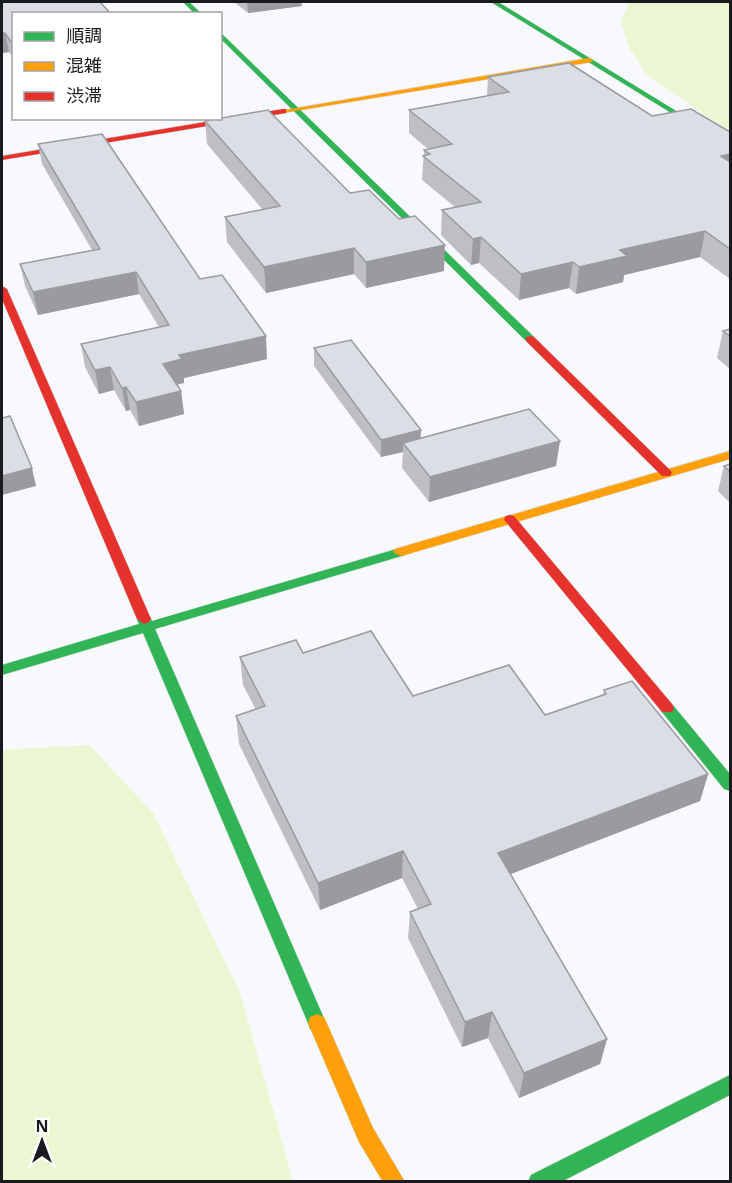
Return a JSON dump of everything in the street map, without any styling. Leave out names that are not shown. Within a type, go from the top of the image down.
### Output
[{"type":"street","points":[[494,2],[730,147]]},
{"type":"street","points":[[222,36],[666,473]]},
{"type":"street","points":[[2,158],[589,60]]},
{"type":"street","points":[[2,289],[353,1106],[366,1135],[395,1182]]},
{"type":"street","points":[[2,670],[730,455]]},
{"type":"street","points":[[510,519],[730,784]]},
{"type":"street","points":[[538,1182],[730,1085]]},
{"type":"green space","points":[[629,2],[730,2],[730,133],[646,74],[629,47],[621,22]]},
{"type":"green space","points":[[89,745],[153,813],[240,993],[293,1181],[2,1181],[2,750]]},
{"type":"building","points":[[2,2],[100,2],[109,12],[12,12],[12,43],[5,33],[2,33]]},
{"type":"building","points":[[569,63],[652,116],[691,109],[730,132],[730,154],[721,156],[730,162],[730,249],[705,231],[620,250],[627,256],[579,267],[573,262],[521,274],[481,237],[473,239],[442,210],[481,202],[423,156],[430,154],[424,150],[452,144],[409,110],[509,92],[488,77]]},
{"type":"building","points":[[268,110],[350,193],[369,190],[399,219],[415,216],[445,245],[366,262],[354,248],[264,267],[225,217],[280,206],[205,121],[222,120],[222,118]]},
{"type":"building","points":[[102,134],[200,279],[222,275],[266,336],[179,355],[182,359],[163,364],[181,391],[136,402],[126,387],[122,388],[110,367],[95,370],[81,344],[169,325],[136,272],[33,292],[20,264],[100,249],[38,144]]},
{"type":"building","points":[[730,329],[730,336],[723,331]]},
{"type":"building","points":[[351,340],[421,430],[381,440],[314,348]]},
{"type":"building","points":[[529,409],[560,441],[430,477],[403,443]]},
{"type":"building","points":[[10,416],[32,468],[2,476],[2,418]]},
{"type":"building","points":[[730,464],[730,472],[724,466]]},
{"type":"building","points":[[371,631],[413,696],[509,665],[545,715],[606,694],[604,690],[632,681],[708,774],[498,853],[607,1039],[524,1073],[492,1012],[465,1022],[410,912],[431,904],[403,851],[318,883],[236,716],[265,706],[240,657],[296,640],[303,653]]},
{"type":"traffic: fast","points":[[186,2],[197,12]]},
{"type":"traffic: fast","points":[[494,2],[730,147]]},
{"type":"traffic: fast","points":[[222,36],[530,339]]},
{"type":"traffic: fast","points":[[2,670],[400,552]]},
{"type":"traffic: fast","points":[[144,619],[317,1023]]},
{"type":"traffic: fast","points":[[667,708],[730,785]]},
{"type":"traffic: fast","points":[[538,1182],[730,1085]]},
{"type":"traffic: slow","points":[[283,111],[589,60]]},
{"type":"traffic: slow","points":[[400,552],[730,455]]},
{"type":"traffic: slow","points":[[317,1023],[366,1135],[395,1182]]},
{"type":"traffic: jam","points":[[2,158],[283,111]]},
{"type":"traffic: jam","points":[[2,289],[144,619]]},
{"type":"traffic: jam","points":[[530,339],[666,473]]},
{"type":"traffic: jam","points":[[510,519],[667,708]]}]
